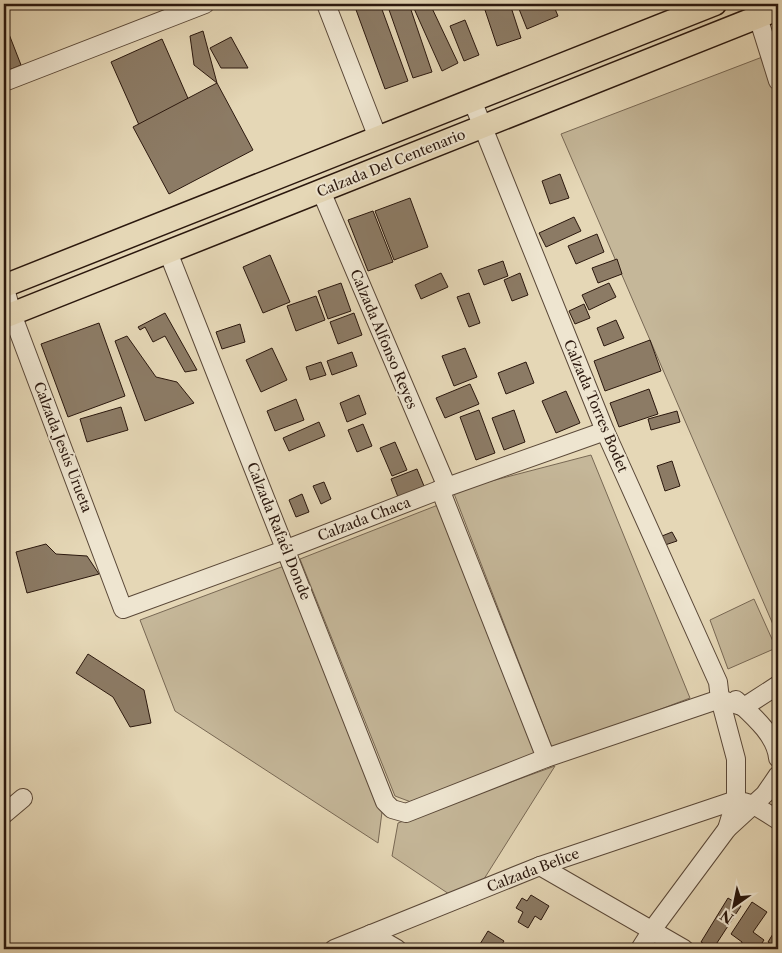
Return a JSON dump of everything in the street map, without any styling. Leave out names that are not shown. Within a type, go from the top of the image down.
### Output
[{"type":"main road","name":"Calzada Del Centenario","points":[[4,286],[715,4]]},
{"type":"main road","name":"Calzada Del Centenario","points":[[8,315],[482,127],[765,10]]},
{"type":"street","points":[[4,82],[205,4]]},
{"type":"street","points":[[326,4],[378,138]]},
{"type":"street","points":[[765,10],[778,81]]},
{"type":"street","name":"Calzada Torres Bodet","points":[[472,100],[605,431],[719,691],[736,759],[736,800],[727,829]]},
{"type":"street","name":"Calzada Alfonso Reyes","points":[[321,191],[443,488],[546,758]]},
{"type":"street","name":"Calzada Rafaél Donde","points":[[168,252],[386,802],[392,809],[406,813],[546,758]]},
{"type":"street","name":"Calzada Jesús Urueta","points":[[4,286],[8,315],[124,609]]},
{"type":"street","name":"Calzada Chaca","points":[[124,609],[287,549],[443,488],[605,431]]},
{"type":"street","points":[[744,707],[778,685]]},
{"type":"street","points":[[546,758],[719,691]]},
{"type":"street","name":"Calzada Torres Bodet","points":[[719,691],[744,707],[767,733],[778,752],[778,758]]},
{"type":"street","points":[[640,949],[727,829],[765,794],[778,775]]},
{"type":"street","points":[[4,814],[23,798]]},
{"type":"street","points":[[736,800],[754,805],[778,820]]},
{"type":"street","name":"Calzada Belice","points":[[334,949],[540,866],[736,800]]},
{"type":"street","points":[[540,866],[684,949]]},
{"type":"street","points":[[371,934],[397,949]]},
{"type":"shaded area","points":[[778,51],[778,636],[561,134]]},
{"type":"shaded area","points":[[591,455],[690,698],[558,748],[552,748],[453,491]]},
{"type":"shaded area","points":[[438,505],[535,754],[411,802],[395,796],[300,559]]},
{"type":"shaded area","points":[[284,566],[382,812],[378,843],[175,711],[140,620]]},
{"type":"shaded area","points":[[754,599],[776,648],[728,669],[710,620]]},
{"type":"shaded area","points":[[555,766],[467,906],[392,856],[398,823]]},
{"type":"building","points":[[364,4],[380,4],[408,81],[385,89],[355,7]]},
{"type":"building","points":[[387,4],[409,4],[432,72],[413,78]]},
{"type":"building","points":[[412,4],[430,4],[458,63],[442,71]]},
{"type":"building","points":[[483,4],[510,4],[521,38],[497,46]]},
{"type":"building","points":[[517,4],[553,4],[558,16],[527,29]]},
{"type":"building","points":[[465,20],[479,55],[464,61],[450,26]]},
{"type":"building","points":[[7,29],[21,65],[4,72],[4,30]]},
{"type":"building","points":[[203,31],[217,83],[194,65],[190,36]]},
{"type":"building","points":[[231,37],[248,68],[221,68],[210,48]]},
{"type":"building","points":[[162,39],[190,103],[139,125],[111,62]]},
{"type":"building","points":[[217,83],[253,150],[169,194],[133,127]]},
{"type":"building","points":[[560,174],[569,198],[550,204],[542,181]]},
{"type":"building","points":[[410,198],[428,247],[394,260],[375,211]]},
{"type":"building","points":[[373,211],[393,262],[368,271],[348,220]]},
{"type":"building","points":[[574,217],[581,231],[546,247],[539,233]]},
{"type":"building","points":[[597,234],[604,252],[576,264],[568,246]]},
{"type":"building","points":[[270,255],[290,302],[263,313],[243,267]]},
{"type":"building","points":[[617,259],[622,274],[598,283],[592,268]]},
{"type":"building","points":[[503,261],[508,276],[484,285],[478,270]]},
{"type":"building","points":[[441,273],[448,287],[421,299],[415,285]]},
{"type":"building","points":[[520,273],[528,295],[512,301],[504,280]]},
{"type":"building","points":[[341,283],[351,311],[328,319],[318,291]]},
{"type":"building","points":[[609,283],[616,297],[589,310],[582,295]]},
{"type":"building","points":[[469,293],[480,323],[469,327],[457,297]]},
{"type":"building","points":[[316,296],[325,320],[296,331],[287,306]]},
{"type":"building","points":[[584,304],[590,318],[575,324],[569,311]]},
{"type":"building","points":[[165,313],[197,370],[185,372],[165,336],[153,342],[145,327],[140,330],[138,327]]},
{"type":"building","points":[[354,313],[362,335],[338,344],[330,322]]},
{"type":"building","points":[[616,320],[624,338],[604,346],[597,328]]},
{"type":"building","points":[[99,323],[125,396],[68,417],[41,344]]},
{"type":"building","points":[[240,324],[245,342],[222,349],[216,332]]},
{"type":"building","points":[[127,336],[156,377],[177,382],[194,403],[145,421],[115,341]]},
{"type":"building","points":[[650,340],[661,371],[605,391],[594,361]]},
{"type":"building","points":[[272,348],[287,380],[261,392],[246,360]]},
{"type":"building","points":[[465,348],[477,377],[454,386],[442,356]]},
{"type":"building","points":[[352,352],[357,366],[332,375],[327,361]]},
{"type":"building","points":[[321,362],[326,375],[310,380],[306,367]]},
{"type":"building","points":[[526,362],[534,383],[506,394],[498,373]]},
{"type":"building","points":[[470,384],[479,404],[445,418],[436,398]]},
{"type":"building","points":[[649,389],[658,414],[619,427],[610,403]]},
{"type":"building","points":[[566,391],[580,423],[556,433],[542,401]]},
{"type":"building","points":[[359,395],[366,414],[347,422],[340,403]]},
{"type":"building","points":[[296,399],[304,420],[275,431],[267,411]]},
{"type":"building","points":[[121,407],[128,430],[87,442],[80,419]]},
{"type":"building","points":[[479,410],[495,453],[476,460],[460,417]]},
{"type":"building","points":[[514,410],[525,442],[504,450],[492,418]]},
{"type":"building","points":[[677,411],[680,422],[651,430],[648,419]]},
{"type":"building","points":[[319,422],[325,436],[289,451],[283,438]]},
{"type":"building","points":[[363,424],[372,446],[357,452],[348,430]]},
{"type":"building","points":[[395,442],[407,470],[392,476],[380,448]]},
{"type":"building","points":[[672,461],[680,486],[665,491],[657,466]]},
{"type":"building","points":[[417,469],[424,486],[398,497],[391,479]]},
{"type":"building","points":[[324,482],[331,499],[321,504],[313,486]]},
{"type":"building","points":[[302,494],[309,512],[296,517],[289,500]]},
{"type":"building","points":[[672,532],[677,541],[665,545],[662,536]]},
{"type":"building","points":[[46,544],[56,554],[87,556],[99,574],[27,593],[16,552]]},
{"type":"building","points":[[88,654],[144,690],[151,723],[130,727],[113,697],[76,673]]},
{"type":"building","points":[[531,895],[549,906],[541,920],[535,916],[528,928],[518,922],[523,912],[516,908],[522,898],[527,901]]},
{"type":"building","points":[[728,898],[741,906],[713,949],[701,942]]},
{"type":"building","points":[[752,902],[767,912],[753,932],[764,940],[758,949],[740,949],[742,942],[731,934]]},
{"type":"building","points":[[776,929],[778,931],[777,948],[768,942]]},
{"type":"building","points":[[488,931],[504,941],[499,949],[477,949]]},
{"type":"building","points":[[507,944],[517,949],[504,949]]}]
